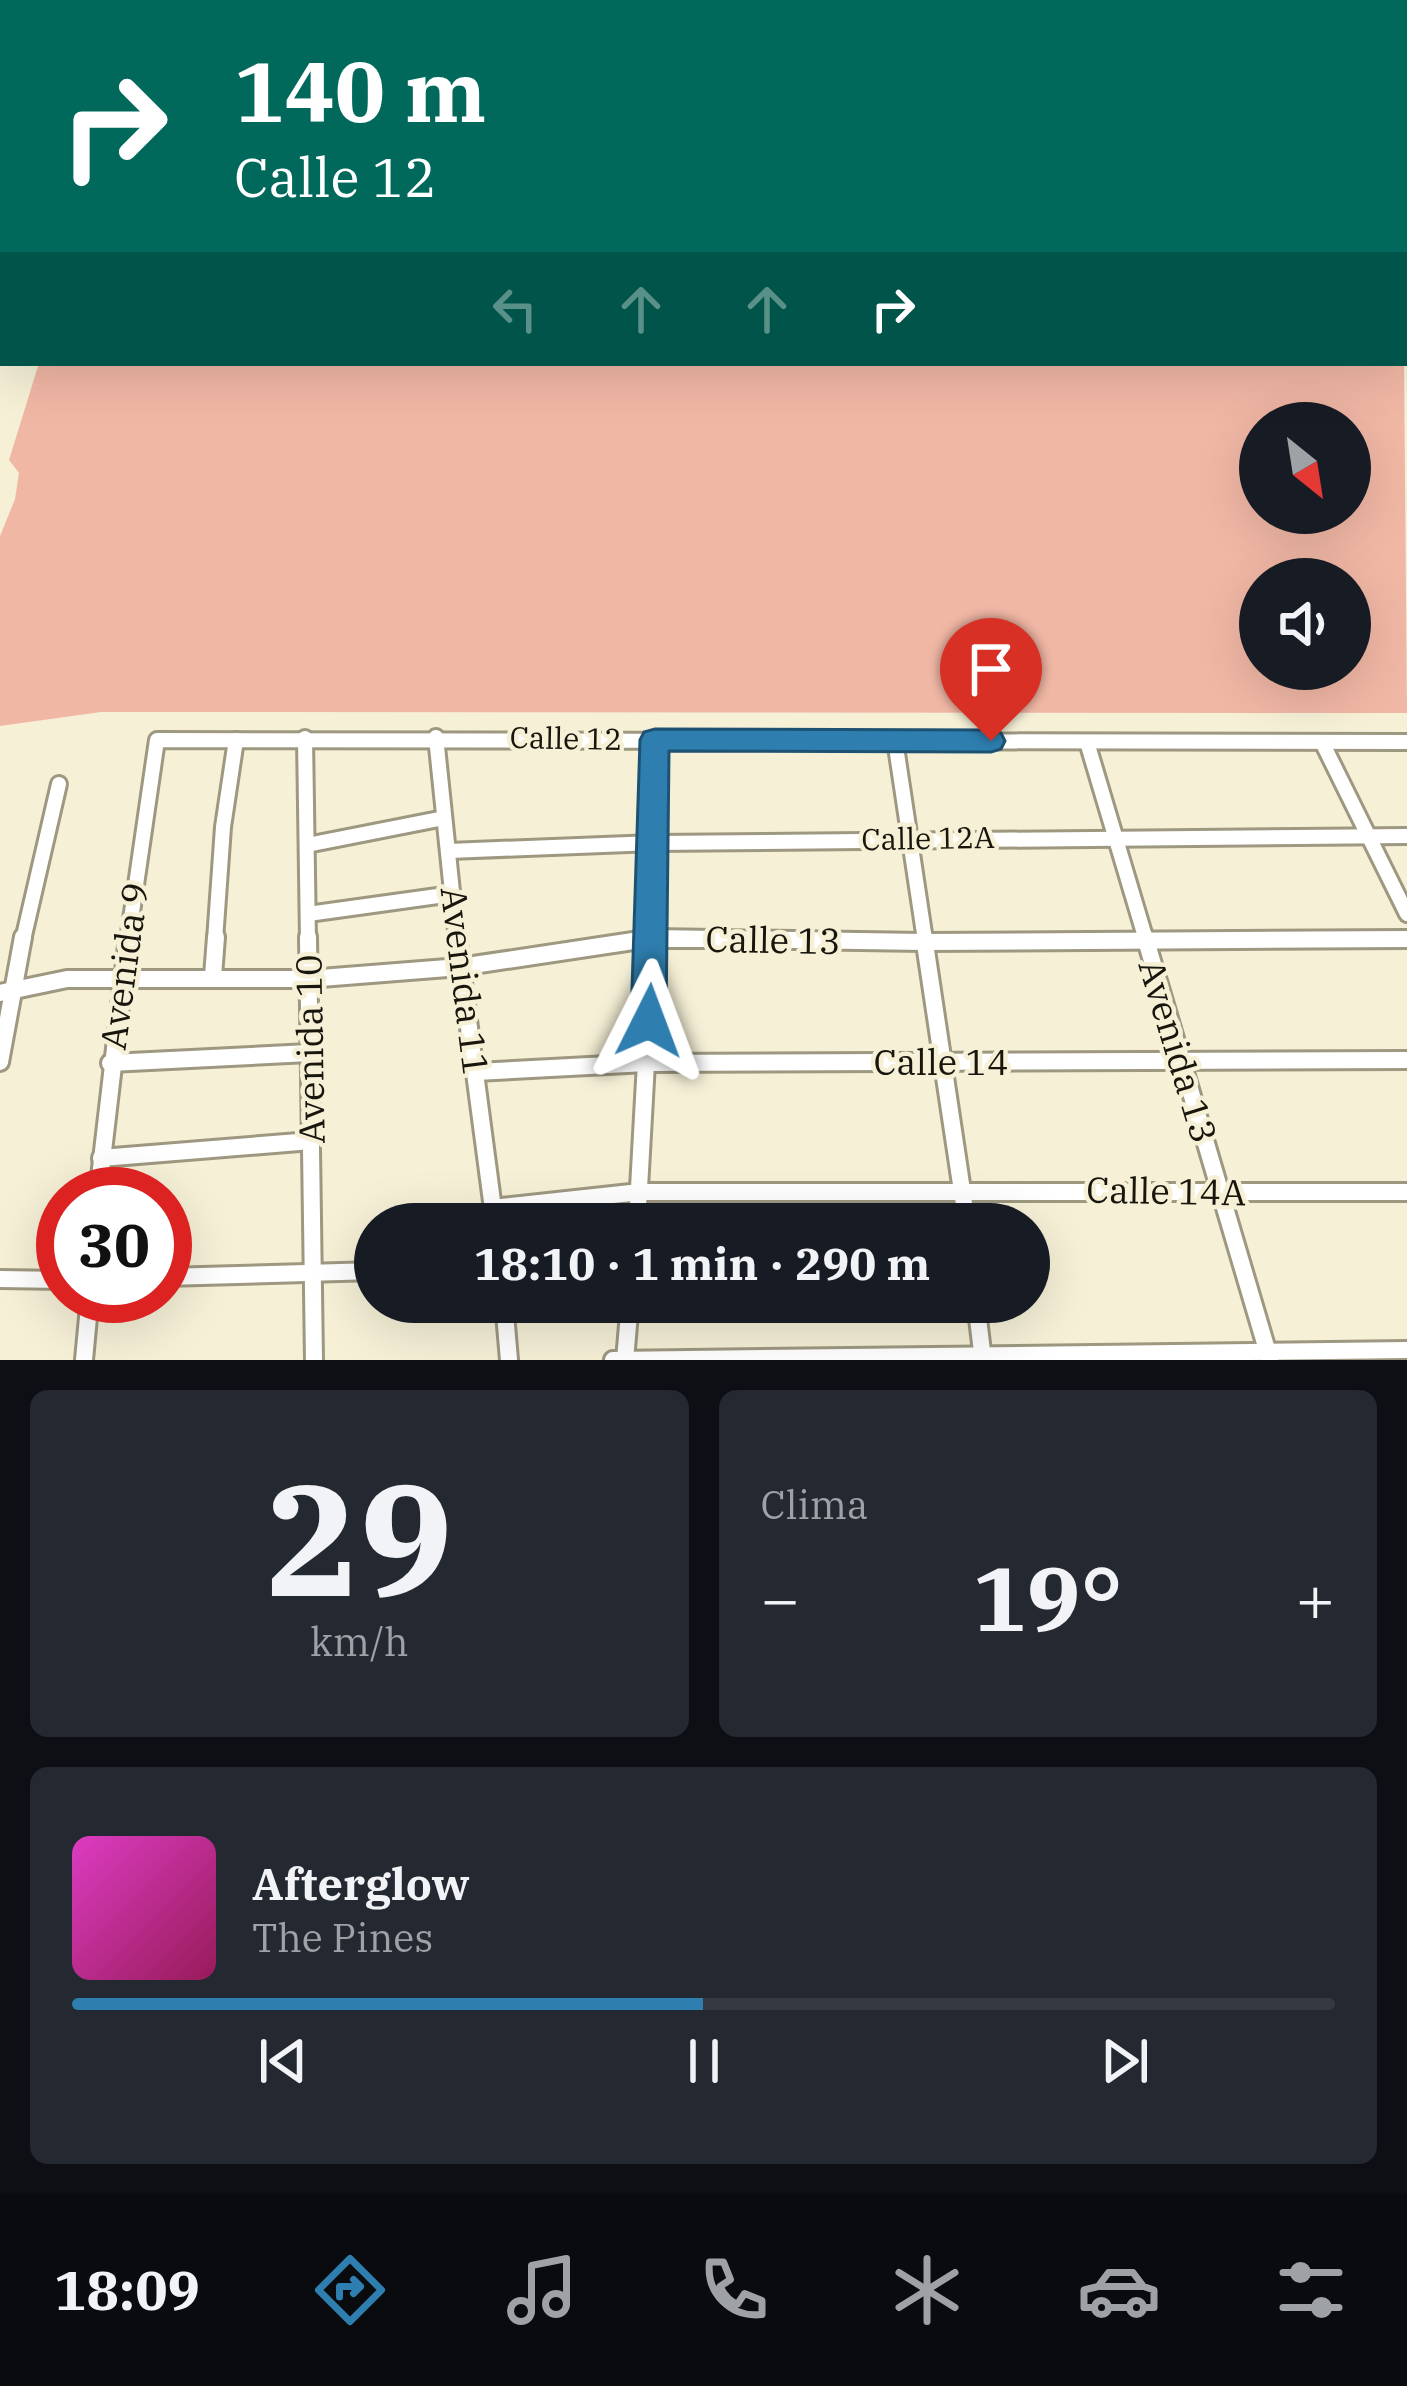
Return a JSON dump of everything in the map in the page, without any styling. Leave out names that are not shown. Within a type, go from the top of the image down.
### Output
[{"type":"street","name":"Avenida 11","points":[[436,737],[460,967],[492,1203]]},
{"type":"street","name":"Avenida 10","points":[[305,738],[314,1360]]},
{"type":"street","name":"Calle 12","points":[[157,740],[1407,742]]},
{"type":"street","name":"Avenida 9","points":[[100,1167],[110,1063],[157,740]]},
{"type":"street","points":[[213,976],[223,827],[236,740]]},
{"type":"street","points":[[639,1203],[653,938],[655,740]]},
{"type":"street","points":[[895,740],[965,1203]]},
{"type":"street","name":"Avenida 13","points":[[1087,742],[1268,1354]]},
{"type":"street","points":[[1322,742],[1407,914]]},
{"type":"street","points":[[0,1062],[6,992],[59,784]]},
{"type":"street","points":[[307,845],[444,818]]},
{"type":"street","name":"Calle 12A","points":[[449,851],[909,839],[1407,836]]},
{"type":"street","points":[[308,914],[452,894]]},
{"type":"street","name":"Calle 13","points":[[6,992],[122,976],[308,979],[460,967],[653,938],[924,942],[1407,939]]},
{"type":"street","points":[[110,1063],[310,1053]]},
{"type":"street","name":"Calle 14","points":[[476,1072],[646,1063],[1407,1060]]},
{"type":"street","points":[[101,1158],[311,1141]]},
{"type":"street","name":"Calle 14A","points":[[573,1203],[640,1192],[1407,1192]]},
{"type":"street","points":[[192,1276],[354,1270]]},
{"type":"street","points":[[0,1279],[36,1280]]},
{"type":"street","points":[[84,1360],[87,1323]]},
{"type":"street","points":[[505,1323],[508,1360]]},
{"type":"street","points":[[627,1323],[621,1359],[983,1359],[1407,1350]]},
{"type":"street","points":[[979,1323],[983,1359]]},
{"type":"shaded area","points":[[38,366],[1404,366],[1407,713],[101,712],[0,726],[0,536],[15,499],[19,473],[9,460]]},
{"type":"route","points":[[649,1021],[655,740],[991,741]]}]
